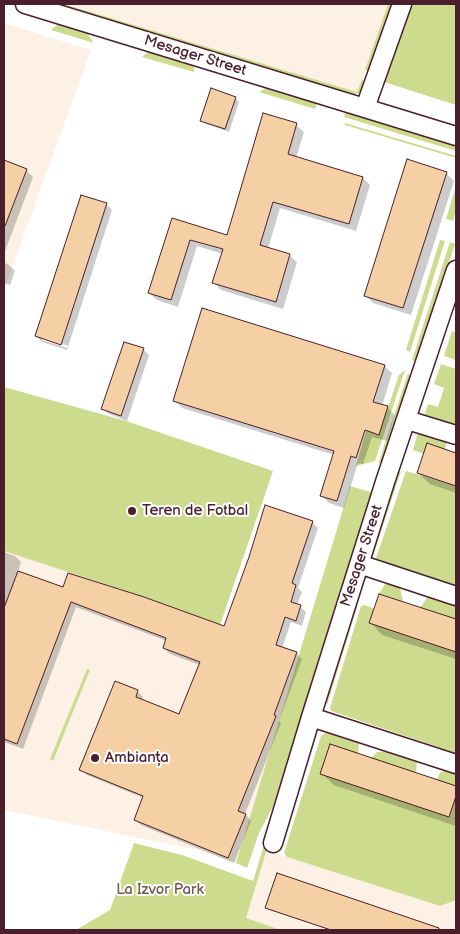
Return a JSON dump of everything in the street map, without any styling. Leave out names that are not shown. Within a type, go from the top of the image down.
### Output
[{"type":"lane","name":"Mesager Street","points":[[25,4],[456,136]]},
{"type":"lane","points":[[365,108],[402,4]]},
{"type":"lane","name":"Mesager Street","points":[[273,843],[359,564],[456,271]]},
{"type":"lane","points":[[406,420],[456,435]]},
{"type":"lane","points":[[359,564],[456,596]]},
{"type":"lane","points":[[311,717],[456,764]]},
{"type":"shaded area","points":[[68,4],[388,4],[358,92],[107,18]]},
{"type":"shaded area","points":[[4,23],[91,50],[4,290]]},
{"type":"shaded area","name":"Ambianța","points":[[4,551],[144,597],[297,652],[299,655],[236,863],[197,850],[4,810]]},
{"type":"shaded area","points":[[266,850],[440,906],[456,900],[456,930],[281,930],[246,918]]},
{"type":"green space","points":[[64,4],[357,92],[362,79],[365,82],[362,92],[352,95],[63,9]]},
{"type":"green space","points":[[388,4],[395,4],[371,70],[365,70]]},
{"type":"green space","points":[[409,4],[456,4],[456,105],[381,81]]},
{"type":"green space","points":[[58,24],[87,33],[94,43],[51,30]]},
{"type":"green space","points":[[148,52],[191,64],[194,67],[194,72],[142,57]]},
{"type":"green space","points":[[268,87],[318,102],[315,109],[259,92]]},
{"type":"green space","points":[[346,110],[456,143],[456,151],[344,117]]},
{"type":"green space","points":[[345,123],[456,156],[456,158],[345,125]]},
{"type":"green space","points":[[456,186],[456,209],[453,221],[446,219]]},
{"type":"green space","points":[[440,240],[445,241],[410,352],[406,350]]},
{"type":"green space","points":[[450,242],[455,244],[417,362],[412,360]]},
{"type":"green space","points":[[452,331],[456,333],[456,360],[444,356]]},
{"type":"green space","points":[[441,364],[456,369],[456,430],[423,419],[428,404],[438,407],[444,388],[434,384]]},
{"type":"green space","points":[[405,370],[375,461],[356,466],[366,431],[379,434],[399,375]]},
{"type":"green space","points":[[408,373],[412,379],[384,460],[378,464]]},
{"type":"green space","name":"Teren de Fotbal","points":[[4,387],[126,421],[273,471],[220,625],[144,597],[4,551]]},
{"type":"green space","points":[[418,432],[448,439],[445,449],[424,454],[413,450]]},
{"type":"green space","points":[[401,471],[371,562],[369,561],[396,476]]},
{"type":"green space","points":[[406,471],[456,486],[456,591],[374,564]]},
{"type":"green space","points":[[350,486],[374,493],[285,784],[259,833],[247,868],[236,863]]},
{"type":"green space","points":[[392,580],[399,583],[403,602],[379,594],[385,584]]},
{"type":"green space","points":[[428,596],[456,601],[456,619],[420,608]]},
{"type":"green space","points":[[361,606],[374,608],[370,623],[456,652],[456,753],[331,711],[330,708]]},
{"type":"green space","points":[[357,607],[327,705],[326,696],[354,610]]},
{"type":"green space","points":[[87,669],[90,670],[53,761],[50,759]]},
{"type":"green space","points":[[327,732],[359,742],[358,753],[449,817],[456,796],[456,900],[440,906],[287,857],[284,853],[321,736]]},
{"type":"green space","points":[[389,751],[417,761],[416,773],[371,758],[377,752]]},
{"type":"green space","points":[[451,770],[456,772],[456,786],[437,780],[440,772]]},
{"type":"green space","name":"La Izvor Park","points":[[269,842],[246,918],[281,930],[76,930],[110,910],[134,843],[182,855],[253,881],[264,845]]},
{"type":"building","points":[[211,88],[236,97],[225,129],[200,121]]},
{"type":"building","points":[[263,113],[297,123],[288,154],[363,177],[349,224],[273,202],[260,245],[290,254],[276,302],[212,283],[223,249],[190,240],[171,300],[148,293],[172,218],[227,235]]},
{"type":"building","points":[[407,159],[447,172],[403,308],[364,296]]},
{"type":"building","points":[[4,160],[27,169],[5,226],[4,226]]},
{"type":"building","points":[[81,195],[107,203],[61,345],[35,336]]},
{"type":"building","points":[[202,308],[385,365],[373,402],[388,406],[379,435],[365,430],[356,458],[351,456],[337,501],[320,496],[334,451],[173,401]]},
{"type":"building","points":[[124,342],[144,348],[121,416],[101,409]]},
{"type":"building","points":[[427,443],[456,453],[456,486],[417,473]]},
{"type":"building","points":[[265,505],[313,521],[292,583],[296,585],[291,602],[301,605],[296,621],[285,617],[276,645],[297,652],[274,715],[276,716],[238,811],[246,814],[228,858],[134,820],[143,796],[79,770],[115,681],[138,690],[136,697],[179,714],[200,662],[163,648],[166,638],[71,602],[17,744],[4,739],[4,608],[18,571],[63,587],[68,573],[144,597],[224,626],[249,557]]},
{"type":"building","points":[[379,594],[456,619],[456,652],[369,623]]},
{"type":"building","points":[[330,744],[456,786],[456,796],[449,817],[320,774]]},
{"type":"building","points":[[277,873],[439,928],[439,930],[331,930],[265,908]]},
{"type":"place","name":"Teren de Fotbal","points":[[132,511]]},
{"type":"place","name":"Ambianța","points":[[95,758]]}]
